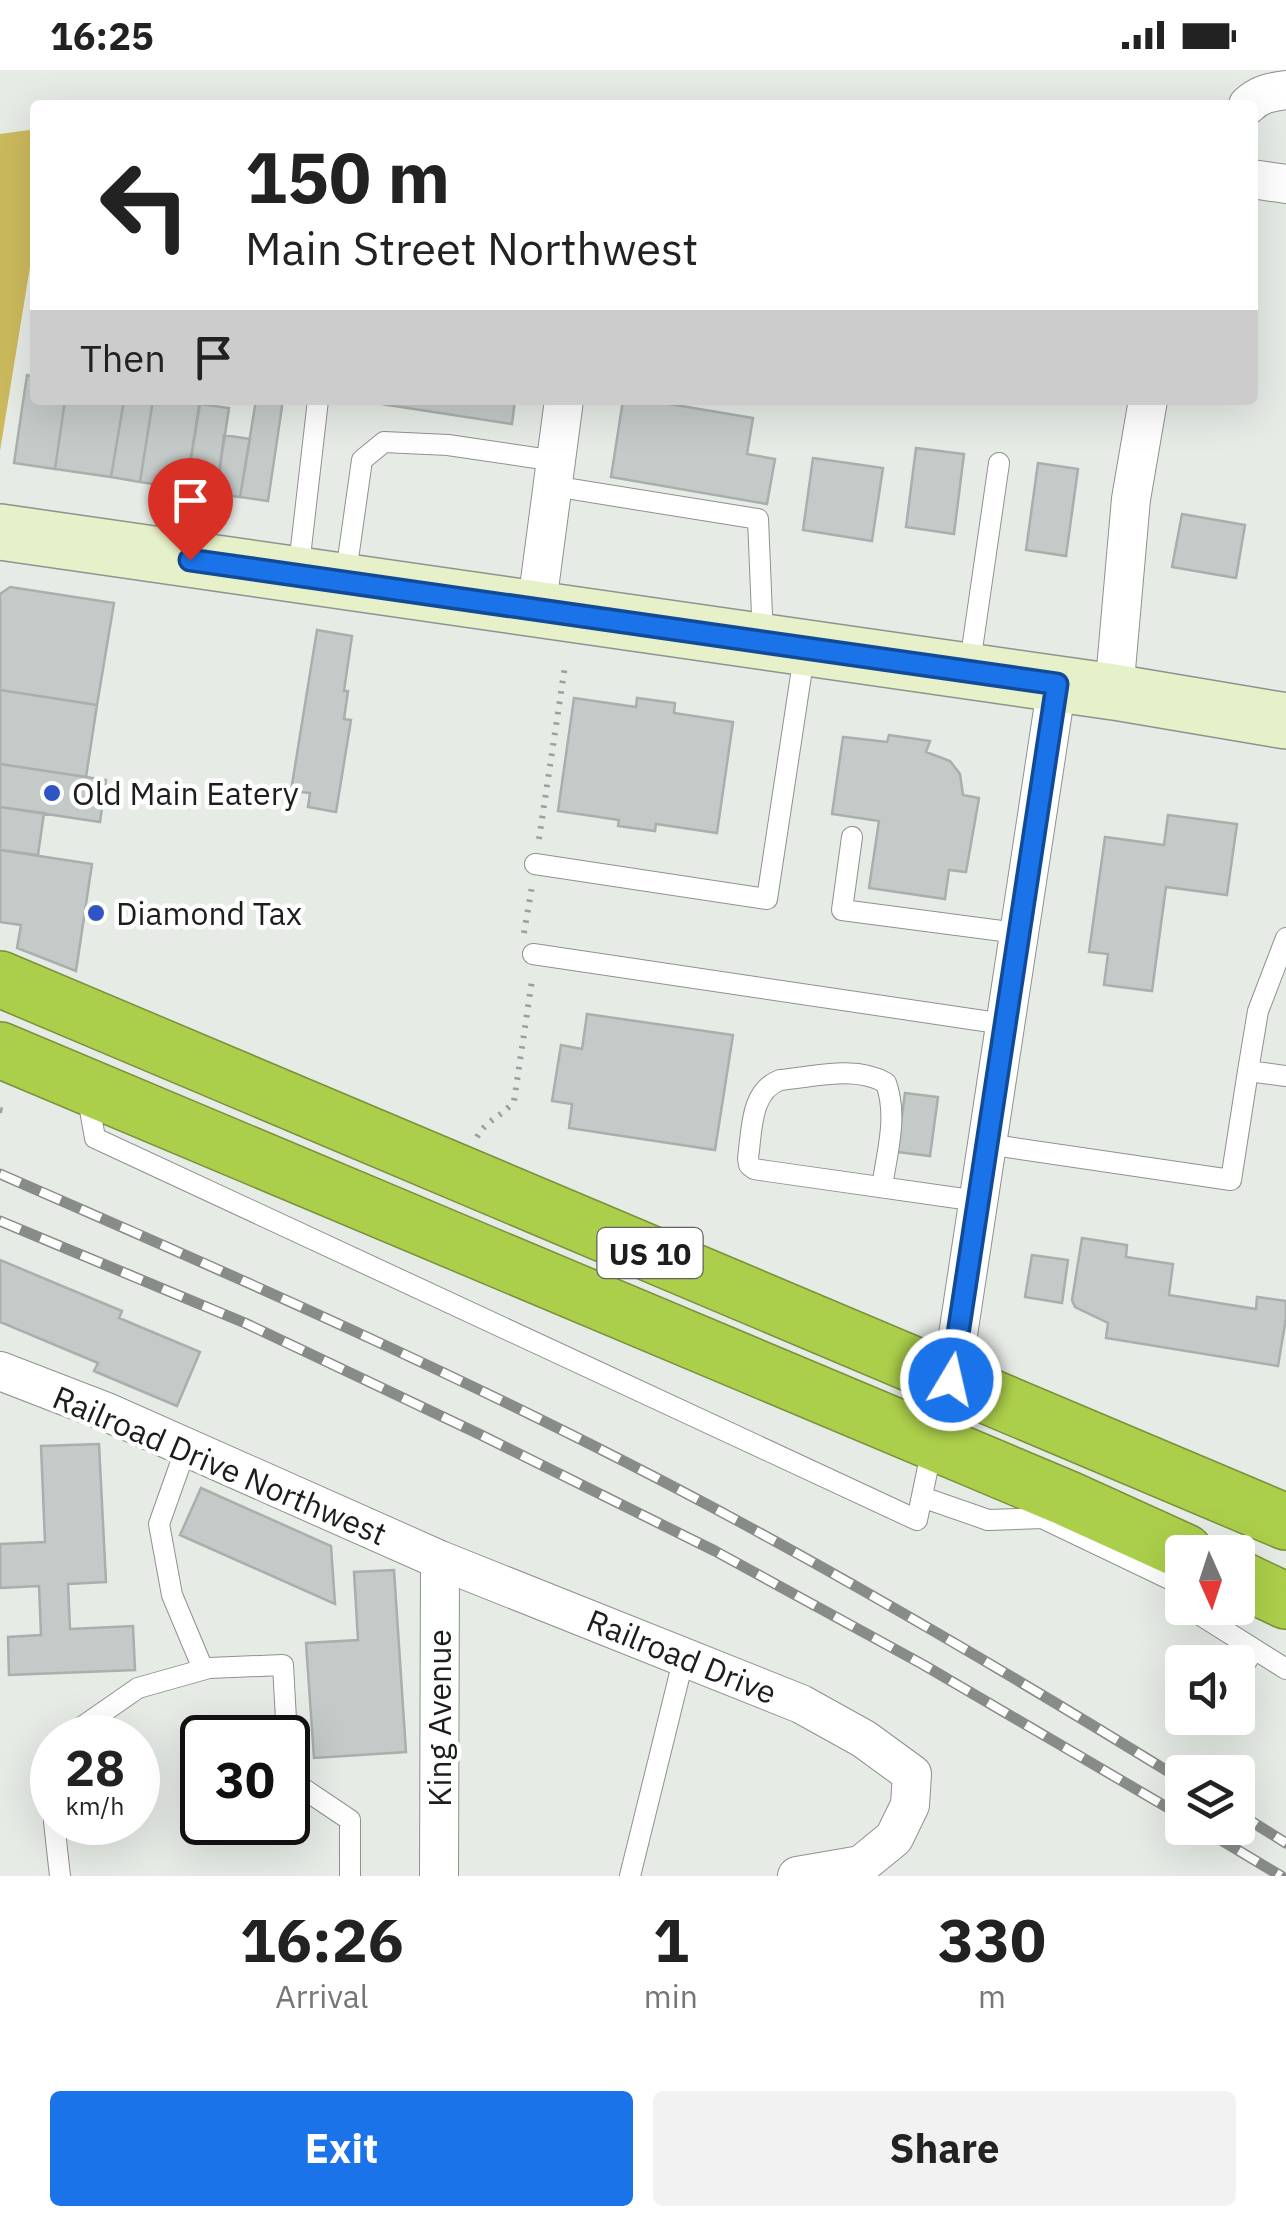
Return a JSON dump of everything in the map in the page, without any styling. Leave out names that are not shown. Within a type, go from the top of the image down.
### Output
[{"type":"highway","name":"US 10","points":[[0,980],[1286,1522]]},
{"type":"highway","name":"US 10","points":[[0,1050],[1066,1498],[1165,1543]]},
{"type":"highway","points":[[1255,1586],[1286,1601]]},
{"type":"street","points":[[1253,100],[1269,92],[1286,90]]},
{"type":"street","points":[[1258,180],[1286,184]]},
{"type":"street","points":[[536,611],[563,405]]},
{"type":"street","points":[[1114,692],[1131,499],[1147,405]]},
{"type":"street","points":[[0,532],[1114,692],[1286,721]]},
{"type":"street","points":[[933,1443],[951,1380],[1057,684]]},
{"type":"street","name":"Railroad Drive Northwest","points":[[0,1372],[109,1414],[440,1560]]},
{"type":"street","name":"Railroad Drive","points":[[440,1560],[801,1704],[864,1739],[912,1774],[910,1805],[894,1838],[861,1865],[797,1876]]},
{"type":"street","name":"King Avenue","points":[[439,1876],[440,1560]]},
{"type":"lane","points":[[318,405],[321,579]]},
{"type":"lane","points":[[321,579],[362,460],[384,442],[448,445],[758,520],[784,645],[768,899],[535,864]]},
{"type":"lane","points":[[969,672],[999,463]]},
{"type":"lane","points":[[852,836],[842,910],[1018,933]]},
{"type":"lane","points":[[986,1144],[1231,1180],[1258,1012],[1286,938]]},
{"type":"lane","points":[[528,946],[1004,1024]]},
{"type":"lane","points":[[1248,1071],[1286,1076]]},
{"type":"lane","points":[[882,1187],[892,1128],[892,1104],[886,1082],[865,1074],[780,1080],[770,1083],[761,1093],[748,1158],[754,1169],[882,1187],[978,1200]]},
{"type":"lane","points":[[86,1086],[95,1138],[917,1520],[933,1443]]},
{"type":"lane","points":[[186,1448],[159,1524],[172,1595],[203,1669]]},
{"type":"lane","points":[[922,1497],[988,1520],[1042,1518],[1165,1577]]},
{"type":"lane","points":[[1216,1625],[1248,1645]]},
{"type":"lane","points":[[1255,1650],[1286,1669]]},
{"type":"lane","points":[[630,1876],[684,1657]]},
{"type":"lane","points":[[99,1715],[138,1688],[203,1669],[283,1665],[286,1715]]},
{"type":"lane","points":[[310,1793],[350,1820],[350,1876]]},
{"type":"lane","points":[[57,1845],[60,1876]]},
{"type":"path","points":[[528,946],[535,864],[566,666]]},
{"type":"path","points":[[473,1148],[486,1123],[514,1102],[533,980],[518,975]]},
{"type":"shaded area","points":[[30,131],[30,267],[0,451],[0,134]]},
{"type":"building","points":[[27,375],[30,405],[64,405],[55,469],[14,463]]},
{"type":"building","points":[[64,405],[123,405],[111,477],[55,469]]},
{"type":"building","points":[[123,405],[152,405],[140,482],[111,477]]},
{"type":"building","points":[[152,405],[199,405],[186,489],[140,482]]},
{"type":"building","points":[[200,405],[229,408],[216,494],[186,489]]},
{"type":"building","points":[[255,405],[282,405],[268,501],[240,497]]},
{"type":"building","points":[[388,405],[514,405],[512,424]]},
{"type":"building","points":[[622,405],[676,405],[753,418],[747,454],[775,459],[767,504],[611,477]]},
{"type":"building","points":[[224,435],[250,439],[240,497],[216,494]]},
{"type":"building","points":[[916,448],[964,454],[954,534],[906,527]]},
{"type":"building","points":[[813,458],[883,468],[872,541],[803,530]]},
{"type":"building","points":[[1038,463],[1078,469],[1066,556],[1026,550]]},
{"type":"building","points":[[1182,514],[1245,525],[1236,578],[1172,567]]},
{"type":"building","points":[[10,587],[114,603],[97,705],[0,690],[0,594]]},
{"type":"building","points":[[317,630],[352,636],[344,691],[348,691],[344,719],[351,720],[336,812],[308,807],[310,793],[291,791]]},
{"type":"building","points":[[0,690],[97,705],[86,777],[0,764]]},
{"type":"building","points":[[574,698],[636,707],[637,698],[675,703],[674,713],[733,722],[717,833],[656,824],[655,831],[618,826],[619,820],[558,811]]},
{"type":"building","points":[[889,735],[930,741],[926,752],[950,761],[960,774],[963,795],[979,798],[966,872],[949,870],[945,899],[869,888],[879,821],[832,814],[843,737],[887,742]]},
{"type":"building","name":"Old Main Eatery","points":[[0,764],[106,780],[100,822],[0,807]]},
{"type":"building","points":[[0,807],[44,813],[38,855],[0,850]]},
{"type":"building","points":[[1168,815],[1237,824],[1227,895],[1166,887],[1152,991],[1104,985],[1108,954],[1089,952],[1105,837],[1164,845]]},
{"type":"building","points":[[0,850],[92,864],[76,971],[17,948],[21,925],[0,922]]},
{"type":"building","points":[[587,1014],[733,1035],[715,1150],[569,1128],[572,1104],[552,1101],[561,1045],[582,1049]]},
{"type":"building","points":[[905,1093],[938,1097],[930,1156],[897,1152]]},
{"type":"building","points":[[1082,1238],[1127,1245],[1126,1257],[1173,1264],[1169,1295],[1256,1309],[1257,1297],[1286,1301],[1278,1366],[1106,1338],[1108,1323],[1075,1307],[1072,1300]]},
{"type":"building","points":[[1032,1255],[1068,1260],[1062,1303],[1025,1297]]},
{"type":"building","points":[[0,1260],[122,1311],[119,1318],[200,1352],[177,1406],[94,1371],[98,1363],[0,1322]]},
{"type":"building","points":[[99,1444],[106,1582],[68,1584],[70,1629],[133,1626],[135,1670],[9,1675],[8,1637],[41,1635],[39,1586],[0,1588],[0,1544],[45,1542],[41,1446]]},
{"type":"building","points":[[201,1488],[331,1546],[335,1604],[180,1535]]},
{"type":"building","points":[[394,1570],[406,1752],[314,1758],[306,1643],[358,1640],[354,1572]]},
{"type":"railway","points":[[0,1174],[373,1340],[648,1473],[906,1615],[1165,1770]]},
{"type":"railway","points":[[0,1221],[245,1323],[715,1551],[922,1664],[1165,1806]]},
{"type":"railway","points":[[1255,1824],[1286,1843]]},
{"type":"railway","points":[[1229,1845],[1281,1876]]},
{"type":"place","name":"Old Main Eatery","points":[[52,793]]},
{"type":"place","name":"Diamond Tax","points":[[96,913]]},
{"type":"route","points":[[190,560],[1057,684],[951,1380]]}]
